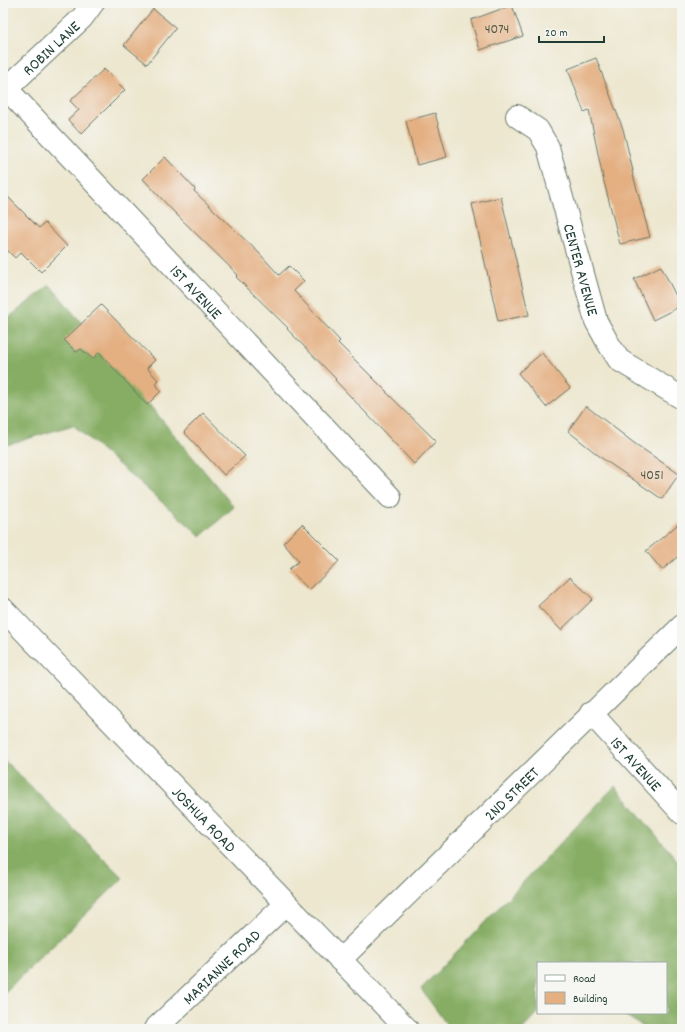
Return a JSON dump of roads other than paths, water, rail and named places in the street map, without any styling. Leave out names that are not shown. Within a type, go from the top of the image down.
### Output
[{"type":"street","name":"ROBIN LANE","points":[[5,87],[82,18],[93,3]]},
{"type":"street","name":"1ST AVENUE","points":[[5,87],[390,498]]},
{"type":"street","name":"CENTER AVENUE","points":[[517,116],[538,130],[548,147],[596,320],[608,344],[619,360],[682,398]]},
{"type":"street","name":"JOSHUA ROAD","points":[[3,609],[407,1029]]},
{"type":"street","name":"2ND STREET","points":[[340,960],[591,713],[682,626]]},
{"type":"street","name":"1ST AVENUE","points":[[591,713],[682,813]]},
{"type":"street","name":"MARIANNE ROAD","points":[[155,1029],[286,904]]}]
